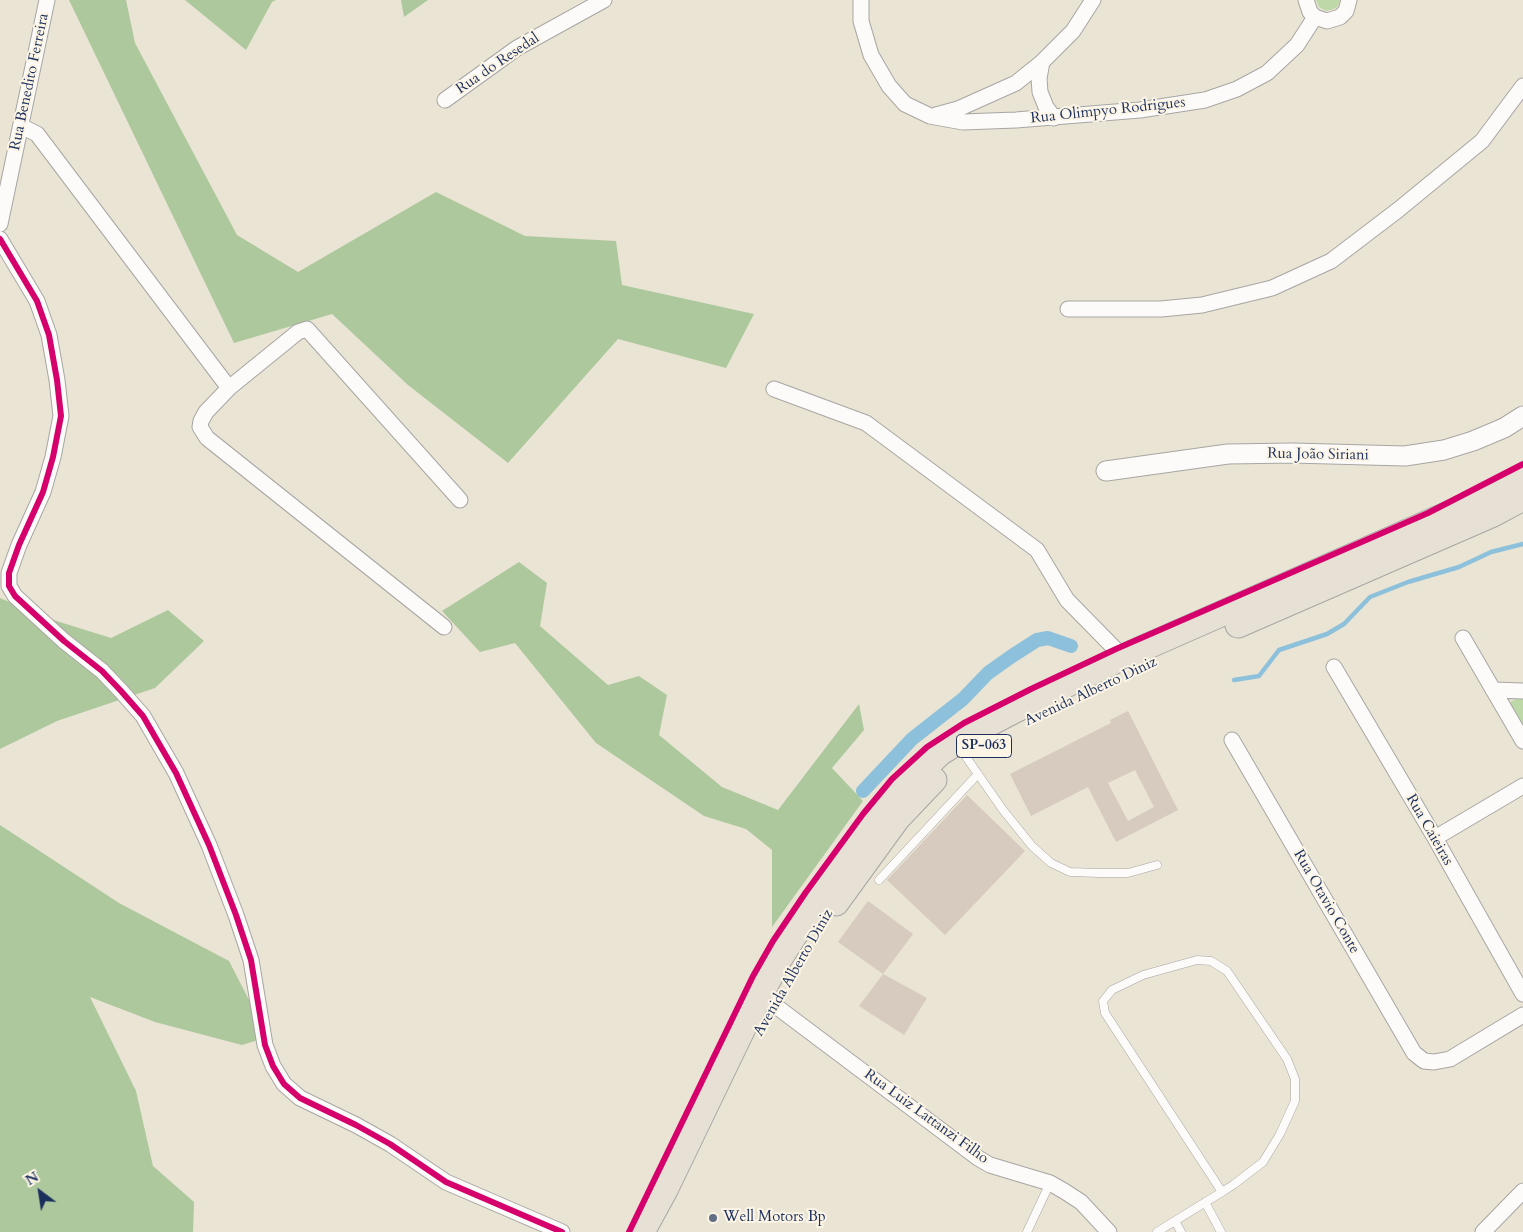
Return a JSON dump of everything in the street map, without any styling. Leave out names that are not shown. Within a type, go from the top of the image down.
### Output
[{"type":"main road","name":"Avenida Alberto Diniz","points":[[642,1232],[665,1190],[780,958],[818,897],[859,838],[890,801],[940,753],[1025,704],[1123,656],[1471,504],[1523,479]]},
{"type":"main road","name":"Avenida Alberto Diniz","points":[[657,1232],[773,1004],[809,940],[897,819],[947,769],[972,765],[1023,723],[1123,675],[1493,514],[1523,498]]},
{"type":"street","name":"Rua Benedito Ferreira","points":[[0,224],[47,0]]},
{"type":"street","name":"Rua do Resedal","points":[[445,100],[517,48],[604,0]]},
{"type":"street","name":"Rua Olimpyo Rodrigues","points":[[861,0],[861,21],[869,46],[889,86],[905,104],[930,116],[963,122],[1054,118],[1140,110],[1205,100],[1237,89],[1267,74],[1297,45],[1315,16]]},
{"type":"street","points":[[930,116],[958,109],[1016,83],[1042,62],[1073,31],[1093,0]]},
{"type":"street","points":[[1306,0],[1310,12],[1327,21],[1334,20],[1346,11],[1349,0]]},
{"type":"street","points":[[1042,62],[1039,78],[1040,92],[1046,107],[1054,118]]},
{"type":"street","points":[[1068,309],[1162,309],[1202,305],[1272,288],[1331,261],[1482,142],[1523,86]]},
{"type":"street","points":[[21,126],[37,134],[229,388]]},
{"type":"street","points":[[0,239],[40,309],[50,344],[61,416],[53,457],[42,492],[19,545],[8,581],[15,596],[64,641],[102,671],[143,716],[176,773],[209,845],[251,960],[266,1045],[273,1066],[284,1084],[300,1098],[390,1144],[446,1182],[562,1232]]},
{"type":"street","points":[[444,627],[207,438],[200,427],[206,412],[229,388],[298,332],[308,329],[460,500]]},
{"type":"street","name":"Avenida Alberto Diniz","points":[[774,390],[866,423],[1037,550],[1068,600],[1123,656]]},
{"type":"street","name":"Rua João Siriani","points":[[1106,471],[1228,454],[1292,453],[1405,456],[1444,450],[1473,442],[1504,428],[1523,416]]},
{"type":"street","points":[[1463,638],[1523,741]]},
{"type":"street","name":"Rua Caieiras","points":[[1334,667],[1523,994]]},
{"type":"street","points":[[1494,690],[1523,690]]},
{"type":"street","name":"Rua Otavio Conte","points":[[1232,740],[1414,1053],[1424,1061],[1450,1060],[1523,1015]]},
{"type":"street","points":[[1434,838],[1523,786]]},
{"type":"street","name":"Rua Luiz Lattanzi Filho","points":[[773,1004],[978,1158],[990,1166],[1050,1183],[1081,1202],[1109,1232]]},
{"type":"street","points":[[1483,1232],[1523,1191]]},
{"type":"lane","points":[[878,880],[972,765],[1032,846],[1051,863],[1070,872],[1100,873],[1128,873],[1157,865]]},
{"type":"lane","points":[[1157,1232],[1222,1192],[1263,1162],[1280,1134],[1295,1100],[1295,1080],[1287,1059],[1227,971],[1211,961],[1198,960],[1143,975],[1112,990],[1102,1001],[1105,1013],[1222,1192]]},
{"type":"lane","points":[[1027,1232],[1050,1183]]},
{"type":"lane","points":[[1204,1202],[1221,1232]]},
{"type":"lane","points":[[1175,1221],[1181,1232]]},
{"type":"green space","points":[[69,0],[126,0],[135,43],[237,235],[298,272],[436,192],[525,236],[616,241],[622,285],[754,314],[726,368],[618,339],[508,463],[408,385],[332,314],[234,343]]},
{"type":"green space","points":[[185,0],[276,0],[272,2],[246,50]]},
{"type":"green space","points":[[401,0],[428,0],[404,17]]},
{"type":"green space","points":[[1316,0],[1340,0],[1338,6],[1326,11],[1319,7]]},
{"type":"green space","points":[[519,562],[547,583],[540,626],[608,685],[639,676],[667,695],[659,735],[722,787],[778,810],[859,704],[864,730],[832,768],[863,801],[772,927],[772,850],[746,829],[704,816],[596,743],[515,643],[480,652],[442,611]]},
{"type":"green space","points":[[0,598],[47,618],[111,638],[168,610],[204,641],[155,688],[57,721],[0,749]]},
{"type":"green space","points":[[1523,697],[1523,733],[1507,707],[1512,701]]},
{"type":"green space","points":[[0,825],[119,903],[229,961],[268,1037],[242,1045],[155,1022],[90,997],[136,1091],[153,1166],[194,1202],[193,1232],[0,1232]]},
{"type":"building","points":[[1128,711],[1178,810],[1116,842],[1088,787],[1031,816],[1010,774],[1111,723],[1110,720]],"holes":[[[1135,770],[1154,807],[1128,821],[1108,783]]]},
{"type":"building","points":[[967,795],[1025,851],[945,935],[887,880]]},
{"type":"building","points":[[868,901],[913,934],[883,974],[838,942]]},
{"type":"building","points":[[883,974],[927,998],[904,1035],[859,1006]]},
{"type":"waterway","points":[[1234,680],[1259,676],[1279,650],[1327,634],[1344,624],[1370,597],[1408,582],[1459,567],[1491,552],[1523,544]]},
{"type":"waterway","points":[[863,791],[912,739],[963,699],[988,673],[1012,656],[1037,640],[1048,638],[1071,646]]},
{"type":"cycle path","points":[[0,239],[37,301],[49,335],[61,416],[53,457],[43,492],[19,545],[9,573],[9,586],[15,596],[64,641],[102,671],[121,691],[143,716],[176,773],[209,845],[251,960],[265,1045],[273,1066],[284,1084],[300,1098],[390,1144],[446,1182],[562,1232]]},
{"type":"cycle path","points":[[629,1232],[753,976],[773,941],[863,814],[892,779],[927,747],[964,723],[1031,689],[1116,649],[1428,513],[1523,464]]},
{"type":"place","name":"Well Motors Bp","points":[[713,1218]]}]
